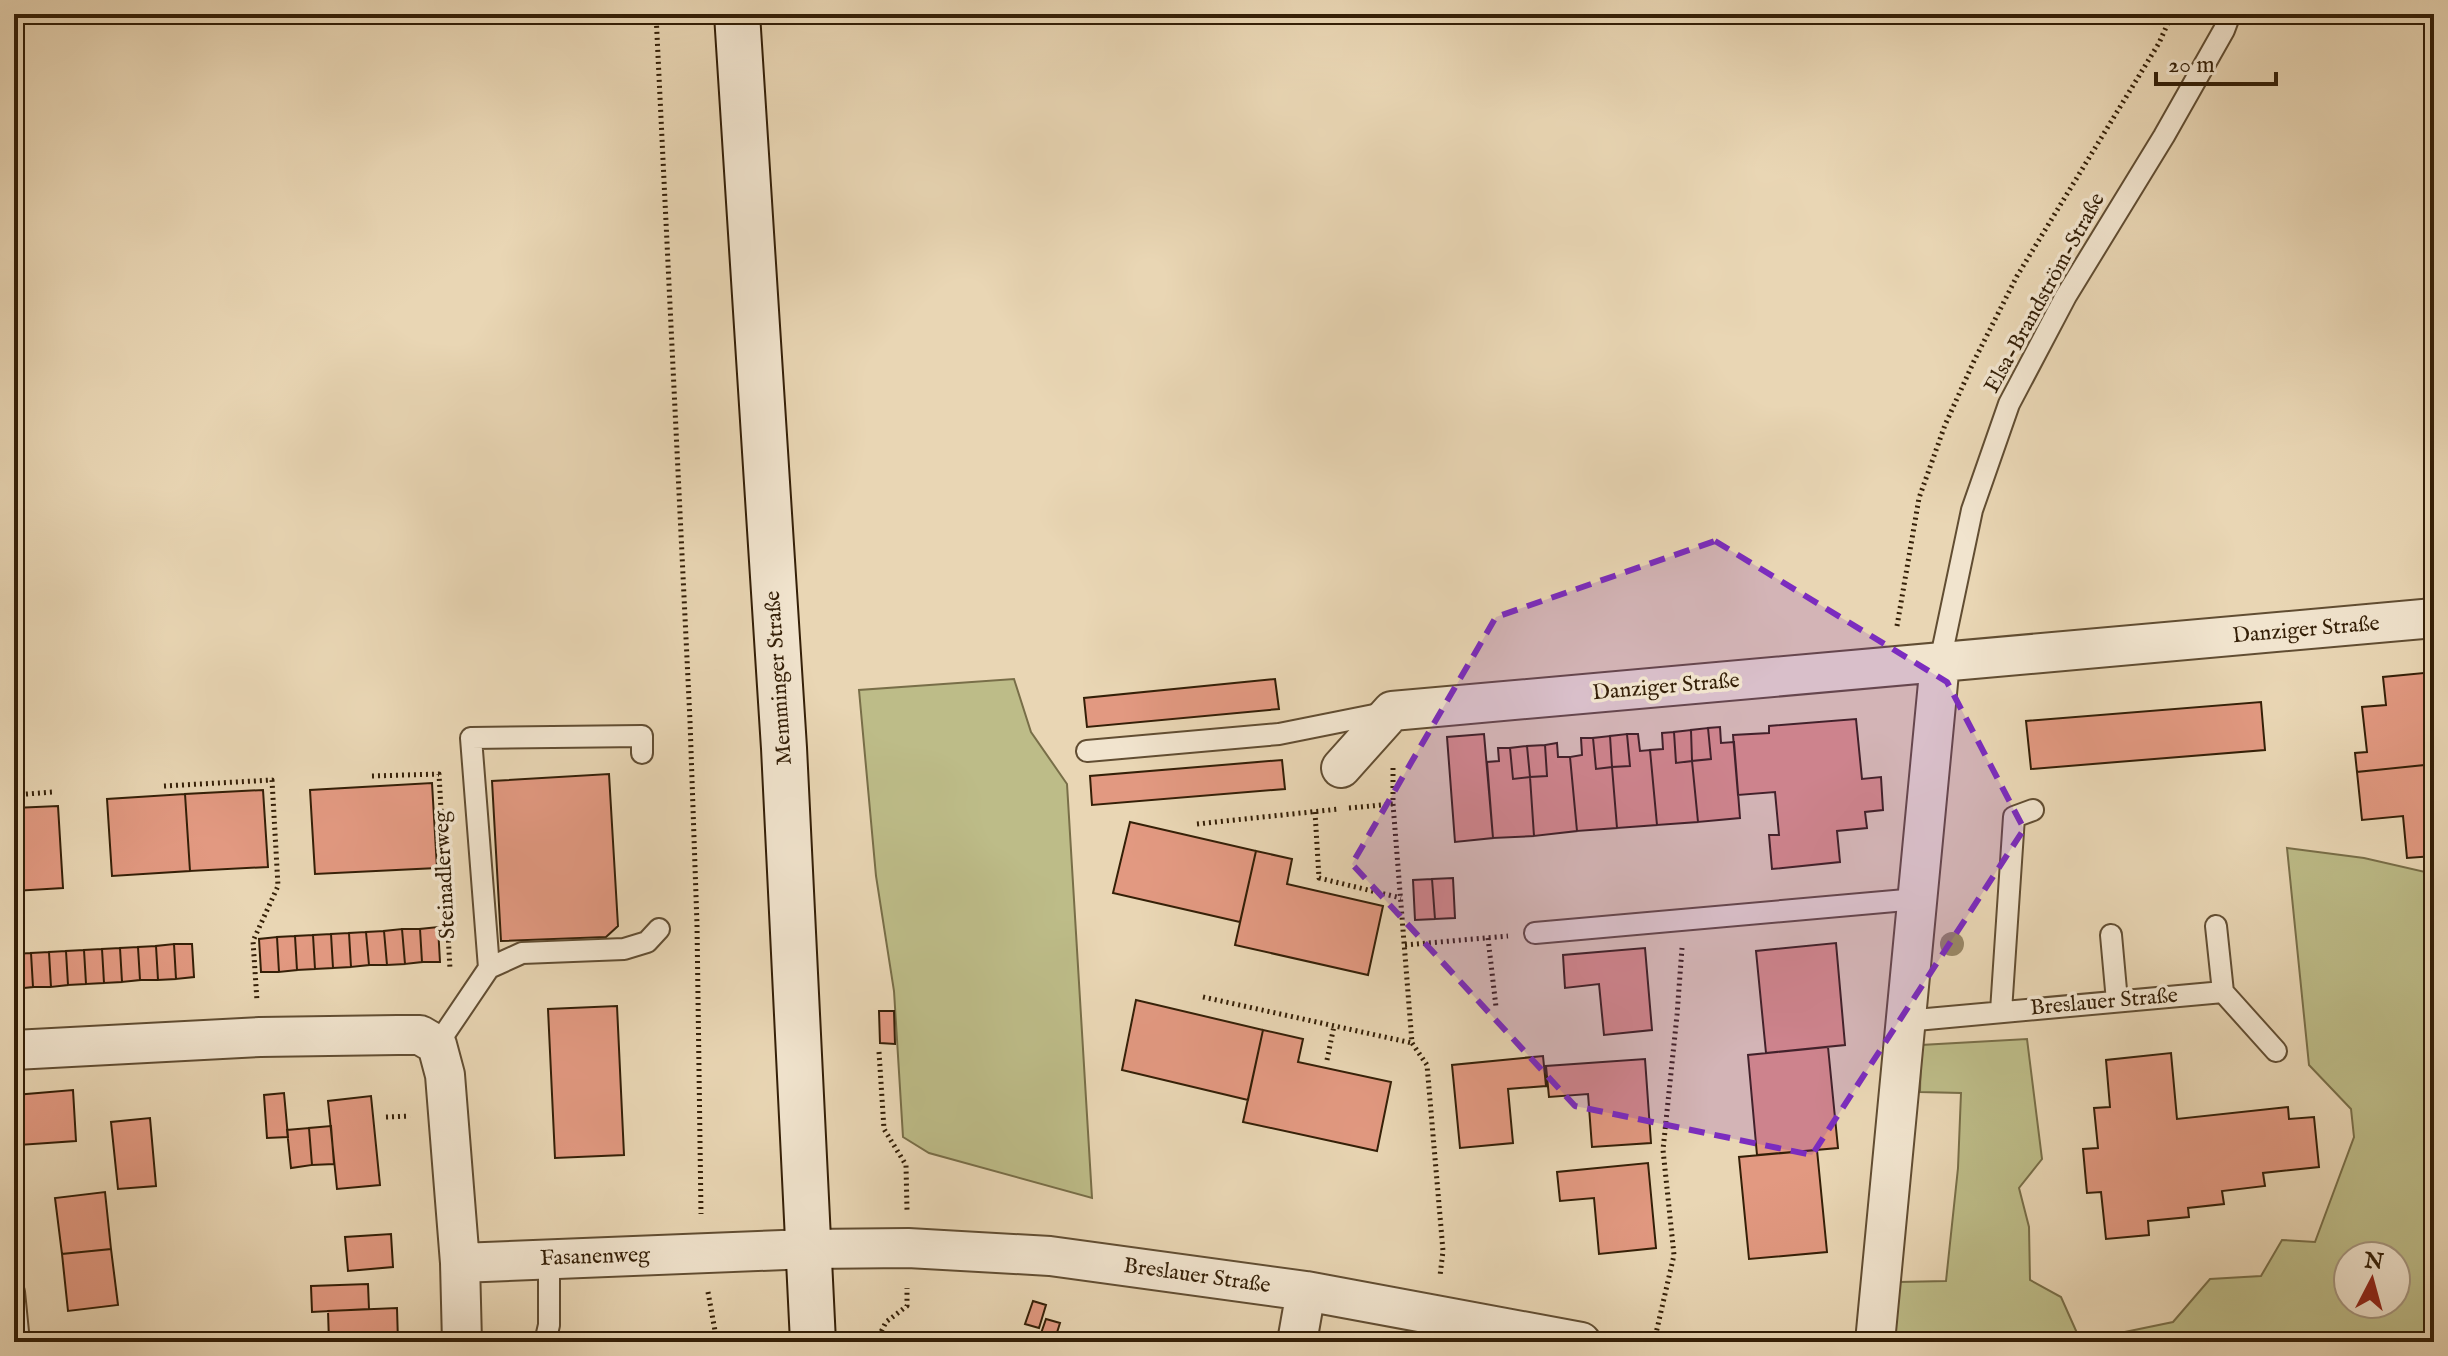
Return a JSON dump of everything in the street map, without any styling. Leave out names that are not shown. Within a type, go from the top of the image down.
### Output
[{"type":"main road","name":"Memminger Straße","points":[[737,14],[784,748],[813,1342]]},
{"type":"street","name":"Danziger Straße","points":[[1392,711],[2434,618]]},
{"type":"street","points":[[1875,1342],[1940,662]]},
{"type":"street","points":[[1341,768],[1392,711]]},
{"type":"street","points":[[14,1050],[260,1037],[420,1035],[437,1045],[445,1075],[460,1263],[462,1342]]},
{"type":"street","name":"Breslauer Straße","points":[[809,1249],[908,1248],[1050,1256],[1306,1291],[1581,1342]]},
{"type":"street","name":"Fasanenweg","points":[[460,1263],[809,1249]]},
{"type":"street","points":[[1297,1342],[1306,1291]]},
{"type":"lane","name":"Elsa-Brandström-Straße","points":[[1940,662],[1972,510],[2009,404],[2066,296],[2164,136],[2230,14]]},
{"type":"lane","points":[[1087,751],[1279,734],[1392,711]]},
{"type":"lane","points":[[489,968],[471,738],[642,736],[642,753]]},
{"type":"lane","points":[[2001,1011],[2014,817],[2033,810]]},
{"type":"lane","points":[[1535,933],[1917,899]]},
{"type":"lane","points":[[2216,926],[2223,992],[2276,1051]]},
{"type":"lane","points":[[437,1045],[489,968],[522,953],[624,949],[647,942],[659,929]]},
{"type":"lane","points":[[2111,935],[2117,1001]]},
{"type":"lane","name":"Breslauer Straße","points":[[1905,1021],[2223,992]]},
{"type":"lane","points":[[545,1342],[549,1325],[549,1259]]},
{"type":"lane","points":[[14,1292],[19,1342]]},
{"type":"path","points":[[656,14],[691,736],[701,1253],[717,1342]]},
{"type":"path","points":[[1890,667],[1919,498],[1945,425],[2017,276],[2159,43],[2172,14]]},
{"type":"path","points":[[1392,711],[1393,804],[1412,1043],[1427,1065],[1443,1251],[1436,1314]]},
{"type":"path","name":"Steinadlerweg","points":[[372,776],[439,774],[451,975]]},
{"type":"path","points":[[164,786],[272,780],[278,886],[253,941],[260,1037]]},
{"type":"path","points":[[14,795],[53,792]]},
{"type":"path","points":[[1197,824],[1393,804]]},
{"type":"path","points":[[1315,812],[1319,878],[1401,898]]},
{"type":"path","points":[[1654,1342],[1674,1255],[1663,1150],[1684,919]]},
{"type":"path","points":[[1405,945],[1535,933]]},
{"type":"path","points":[[1488,938],[1496,1007]]},
{"type":"path","points":[[1203,997],[1412,1043]]},
{"type":"path","points":[[1327,1060],[1334,1026]]},
{"type":"path","points":[[876,1342],[886,1322],[907,1306],[908,1248],[906,1165],[884,1129],[879,1052]]},
{"type":"highlighted area","points":[[1715,541],[1947,682],[2024,829],[1812,1155],[1575,1106],[1352,864],[1496,617]]},
{"type":"shaded area","points":[[1014,679],[1031,732],[1067,784],[1092,1198],[929,1153],[903,1137],[894,991],[876,876],[859,690]]},
{"type":"shaded area","points":[[2287,848],[2364,858],[2434,874],[2434,1342],[1893,1342],[1899,1282],[1946,1281],[1958,1168],[1961,1093],[1920,1092],[1921,1045],[2027,1039],[2042,1159],[2019,1188],[2029,1227],[2030,1280],[2061,1297],[2077,1333],[2115,1334],[2173,1322],[2210,1279],[2261,1276],[2282,1240],[2315,1242],[2354,1137],[2351,1109],[2309,1065]]},
{"type":"building","points":[[2434,672],[2434,764],[2357,772],[2355,753],[2367,752],[2362,707],[2386,705],[2383,677]]},
{"type":"building","points":[[1275,679],[1279,709],[1087,727],[1084,698]]},
{"type":"building","points":[[2261,702],[2265,750],[2031,769],[2026,721]]},
{"type":"building","points":[[1856,719],[1862,779],[1881,777],[1883,810],[1865,812],[1867,828],[1837,831],[1840,862],[1772,869],[1769,835],[1779,835],[1775,792],[1738,795],[1733,735],[1769,733],[1769,726]]},
{"type":"building","points":[[1720,727],[1721,743],[1734,742],[1740,818],[1698,822],[1692,761],[1711,759],[1708,728]]},
{"type":"building","points":[[1708,728],[1711,759],[1692,761],[1691,730]]},
{"type":"building","points":[[1691,730],[1692,761],[1676,763],[1674,732]]},
{"type":"building","points":[[1674,732],[1676,763],[1692,761],[1698,822],[1657,825],[1650,750],[1663,749],[1662,733]]},
{"type":"building","points":[[1484,734],[1493,838],[1455,842],[1447,737]]},
{"type":"building","points":[[1627,734],[1638,734],[1640,751],[1650,750],[1657,825],[1617,828],[1612,767],[1630,766]]},
{"type":"building","points":[[1627,734],[1630,766],[1612,767],[1610,736]]},
{"type":"building","points":[[1610,736],[1612,767],[1596,769],[1593,738]]},
{"type":"building","points":[[1581,738],[1593,738],[1596,769],[1612,767],[1617,828],[1577,831],[1570,757],[1582,755]]},
{"type":"building","points":[[1557,743],[1558,757],[1570,757],[1577,831],[1534,836],[1530,777],[1547,776],[1545,745]]},
{"type":"building","points":[[1545,745],[1547,776],[1530,777],[1527,746]]},
{"type":"building","points":[[1527,746],[1530,777],[1513,779],[1510,748]]},
{"type":"building","points":[[1498,748],[1510,748],[1513,779],[1530,777],[1534,836],[1493,838],[1487,762],[1499,761]]},
{"type":"building","points":[[1282,760],[1285,789],[1092,805],[1090,776]]},
{"type":"building","points":[[2434,764],[2434,856],[2407,858],[2403,816],[2362,820],[2357,772]]},
{"type":"building","points":[[609,774],[618,926],[606,937],[501,941],[492,781]]},
{"type":"building","points":[[432,783],[437,868],[315,874],[310,790]]},
{"type":"building","points":[[263,790],[268,867],[190,871],[185,794]]},
{"type":"building","points":[[185,794],[190,871],[112,876],[107,799]]},
{"type":"building","points":[[58,806],[63,888],[14,891],[14,808]]},
{"type":"building","points":[[1130,822],[1256,851],[1240,922],[1113,893]]},
{"type":"building","points":[[1256,851],[1292,859],[1287,884],[1383,906],[1368,975],[1235,945]]},
{"type":"building","points":[[1453,878],[1455,918],[1435,919],[1432,879]]},
{"type":"building","points":[[1432,879],[1435,919],[1415,920],[1413,880]]},
{"type":"building","points":[[438,927],[440,962],[422,962],[420,929]]},
{"type":"building","points":[[402,929],[405,964],[387,965],[384,931]]},
{"type":"building","points":[[402,929],[420,929],[422,962],[405,964]]},
{"type":"building","points":[[384,931],[387,965],[369,965],[366,932]]},
{"type":"building","points":[[366,932],[369,965],[351,967],[349,933]]},
{"type":"building","points":[[349,933],[351,967],[333,968],[331,934]]},
{"type":"building","points":[[331,934],[333,968],[315,969],[313,935]]},
{"type":"building","points":[[313,935],[315,969],[297,970],[295,936]]},
{"type":"building","points":[[295,936],[297,970],[279,972],[277,937]]},
{"type":"building","points":[[277,937],[279,972],[261,972],[259,939]]},
{"type":"building","points":[[1836,943],[1845,1045],[1766,1053],[1756,951]]},
{"type":"building","points":[[174,944],[176,979],[158,980],[156,946]]},
{"type":"building","points":[[174,944],[192,944],[194,977],[176,979]]},
{"type":"building","points":[[156,946],[158,980],[140,980],[138,947]]},
{"type":"building","points":[[138,947],[140,980],[122,982],[120,948]]},
{"type":"building","points":[[120,948],[122,982],[104,983],[102,949]]},
{"type":"building","points":[[1645,948],[1652,1030],[1604,1035],[1599,984],[1565,988],[1563,955]]},
{"type":"building","points":[[102,949],[104,983],[86,984],[84,950]]},
{"type":"building","points":[[84,950],[86,984],[68,985],[66,951]]},
{"type":"building","points":[[66,951],[68,985],[51,987],[49,952]]},
{"type":"building","points":[[49,952],[51,987],[33,987],[31,953]]},
{"type":"building","points":[[31,953],[33,987],[15,989],[14,954]]},
{"type":"building","points":[[1136,1000],[1263,1030],[1248,1100],[1122,1070]]},
{"type":"building","points":[[617,1006],[624,1155],[555,1158],[548,1009]]},
{"type":"building","points":[[879,1011],[894,1011],[895,1044],[880,1043]]},
{"type":"building","points":[[1263,1030],[1303,1039],[1298,1062],[1391,1082],[1377,1151],[1243,1122]]},
{"type":"building","points":[[1828,1047],[1838,1148],[1757,1155],[1748,1055]]},
{"type":"building","points":[[2171,1053],[2177,1119],[2288,1107],[2289,1119],[2314,1117],[2319,1167],[2263,1173],[2265,1186],[2222,1191],[2224,1204],[2188,1208],[2189,1217],[2148,1221],[2149,1235],[2106,1239],[2101,1192],[2087,1193],[2083,1149],[2098,1148],[2094,1108],[2110,1107],[2106,1060]]},
{"type":"building","points":[[1543,1056],[1546,1086],[1508,1089],[1513,1143],[1460,1148],[1452,1065]]},
{"type":"building","points":[[1645,1059],[1651,1143],[1592,1147],[1588,1094],[1549,1097],[1546,1066]]},
{"type":"building","points":[[73,1090],[76,1141],[19,1145],[15,1095]]},
{"type":"building","points":[[284,1093],[288,1137],[267,1138],[264,1095]]},
{"type":"building","points":[[371,1096],[380,1185],[337,1189],[328,1101]]},
{"type":"building","points":[[150,1118],[156,1186],[118,1189],[111,1122]]},
{"type":"building","points":[[331,1126],[334,1164],[312,1165],[309,1128]]},
{"type":"building","points":[[309,1128],[312,1165],[291,1168],[287,1130]]},
{"type":"building","points":[[1817,1150],[1827,1252],[1749,1259],[1739,1157]]},
{"type":"building","points":[[1648,1163],[1656,1248],[1599,1254],[1594,1198],[1560,1201],[1557,1172]]},
{"type":"building","points":[[105,1192],[111,1249],[62,1254],[55,1198]]},
{"type":"building","points":[[391,1234],[393,1267],[348,1271],[345,1237]]},
{"type":"building","points":[[111,1249],[118,1305],[68,1311],[62,1254]]},
{"type":"building","points":[[368,1284],[369,1309],[312,1312],[311,1286]]},
{"type":"building","points":[[1033,1301],[1046,1305],[1039,1328],[1025,1324]]},
{"type":"building","points":[[397,1308],[398,1342],[329,1342],[328,1311]]},
{"type":"building","points":[[1046,1319],[1060,1323],[1054,1342],[1038,1342]]}]
